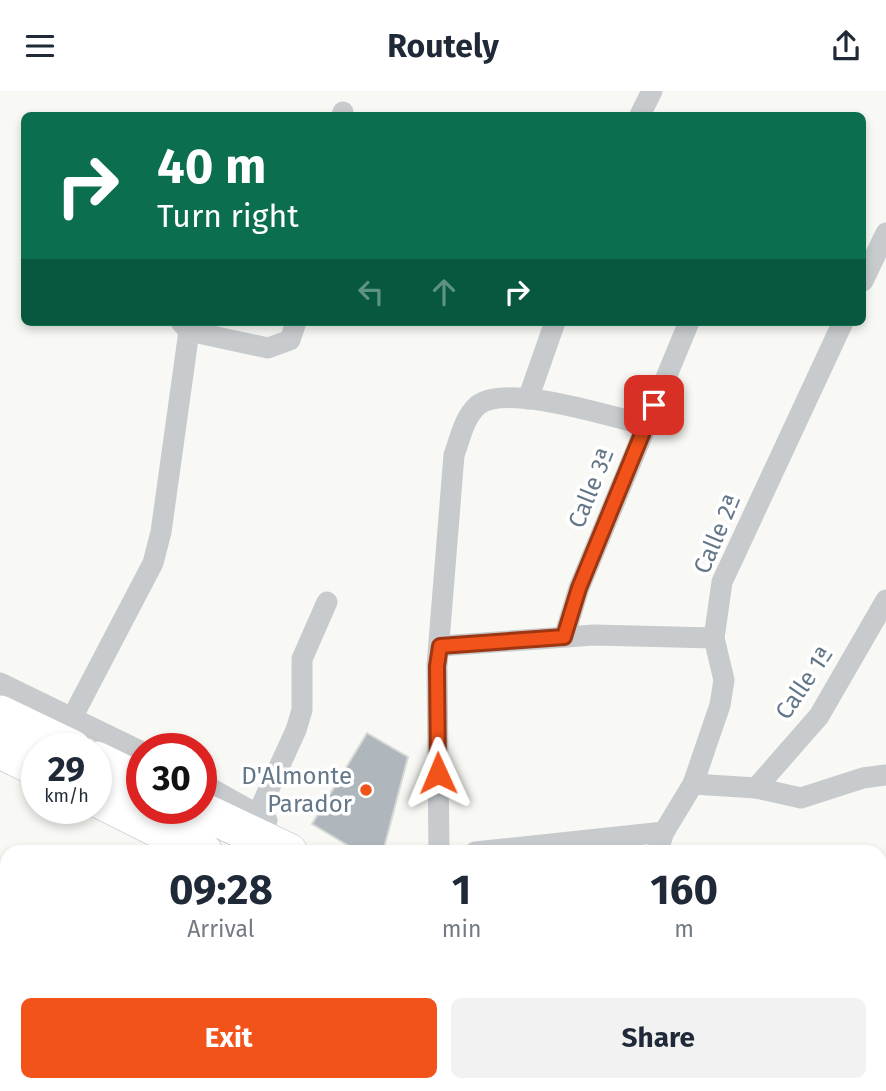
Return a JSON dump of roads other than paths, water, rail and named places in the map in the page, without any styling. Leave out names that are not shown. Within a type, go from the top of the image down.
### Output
[{"type":"highway","points":[[0,714],[73,733]]},
{"type":"highway","points":[[0,750],[21,760]]},
{"type":"highway","points":[[112,806],[190,845]]},
{"type":"highway","points":[[217,818],[273,845]]},
{"type":"street","points":[[866,275],[886,233]]},
{"type":"street","points":[[0,683],[73,733],[153,563],[161,532],[185,327],[268,348],[290,340],[295,326]]},
{"type":"street","points":[[528,400],[554,326]]},
{"type":"street","name":"Calle 3ª","points":[[564,637],[579,588],[687,326]]},
{"type":"street","name":"Calle 2ª","points":[[659,845],[664,832],[693,784],[720,705],[724,680],[714,638],[722,582],[841,326]]},
{"type":"street","points":[[439,845],[437,666],[454,455],[465,423],[478,405],[497,397],[528,400],[646,425]]},
{"type":"street","name":"Calle 1ª","points":[[756,787],[819,716],[886,600]]},
{"type":"street","points":[[258,813],[296,730],[302,710],[302,659],[327,602]]},
{"type":"street","points":[[440,646],[594,635],[714,638]]},
{"type":"street","points":[[693,784],[756,787],[801,798],[863,778],[886,775]]},
{"type":"street","points":[[217,791],[267,820],[283,845]]},
{"type":"street","points":[[541,845],[664,832]]},
{"type":"place","name":"D'Almonte Parador","points":[[366,790]]}]
